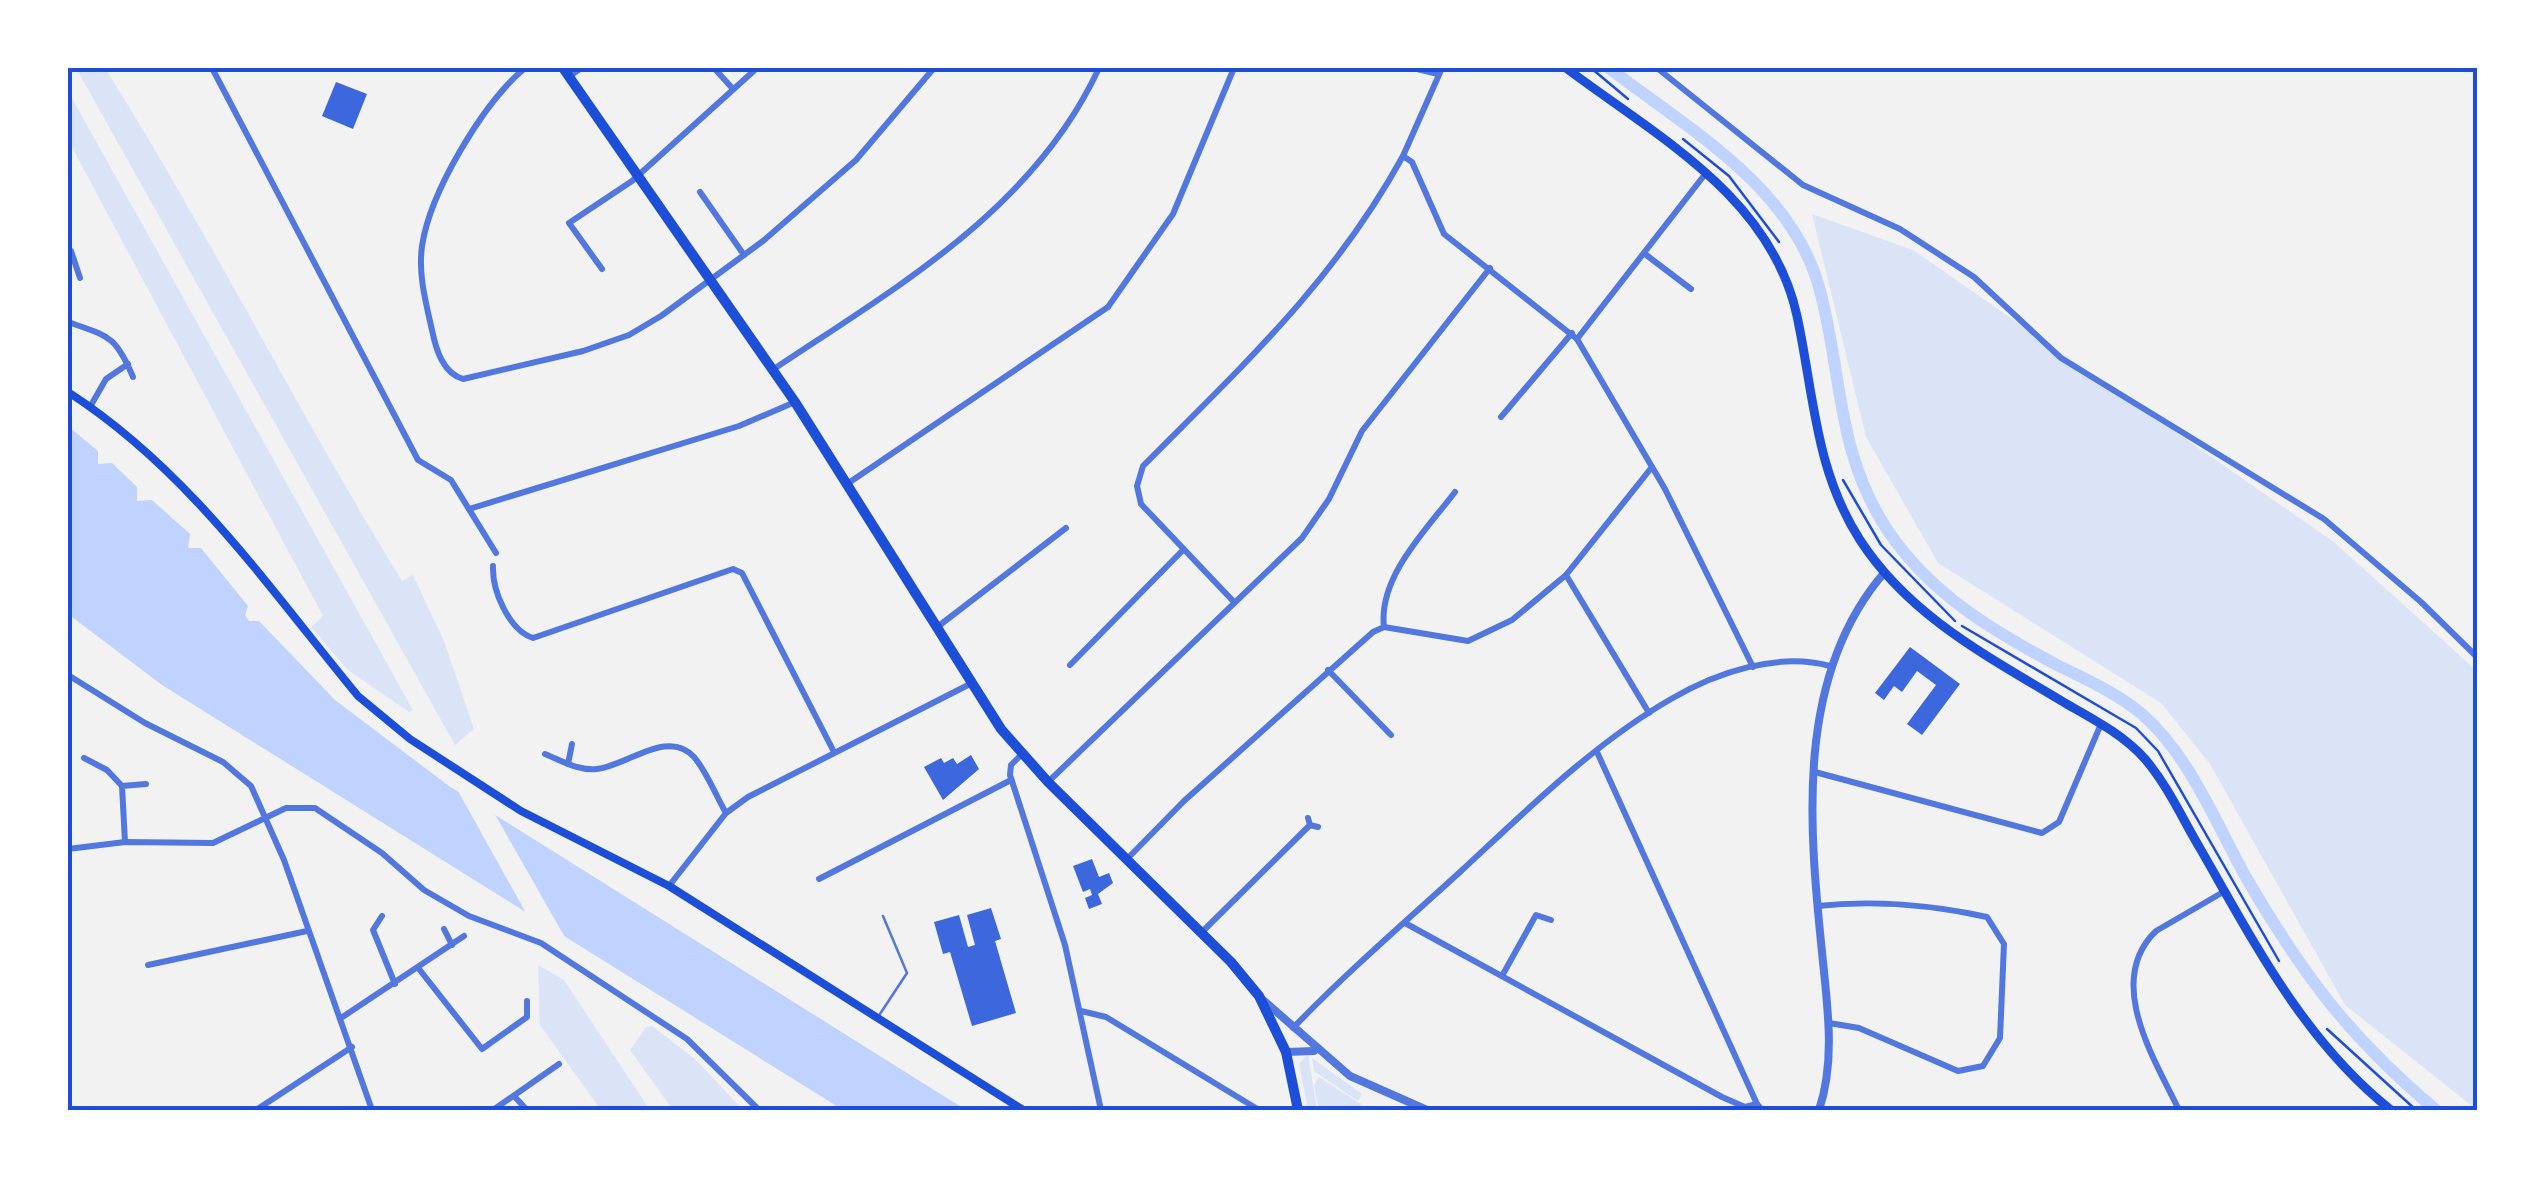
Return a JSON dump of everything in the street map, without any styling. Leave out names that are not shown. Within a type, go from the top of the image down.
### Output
[{"type":"highway","points":[[566,72],[795,402],[936,628],[1022,754],[1202,932],[1259,996],[1286,1052],[1298,1110]]},
{"type":"main road","points":[[1566,68],[1707,172],[1764,236],[1785,278],[1796,313],[1822,458],[1850,522],[1884,573],[1928,615],[1973,649],[2100,724],[2144,758],[2314,1032],[2391,1110]]},
{"type":"main road","points":[[68,392],[138,444],[206,508],[358,696],[383,720],[522,811],[669,886],[1023,1110]]},
{"type":"street","points":[[212,68],[418,460],[448,476],[496,553]]},
{"type":"street","points":[[525,68],[504,88],[452,167],[422,245],[421,276],[434,338],[446,368],[463,380],[582,352],[629,335],[744,254],[864,153],[934,68]]},
{"type":"street","points":[[566,72],[581,68]]},
{"type":"street","points":[[714,68],[733,89]]},
{"type":"street","points":[[602,269],[569,222],[637,175],[757,68]]},
{"type":"street","points":[[772,370],[929,264],[1006,202],[1066,128],[1099,68]]},
{"type":"street","points":[[847,484],[1108,307],[1174,214],[1234,68]]},
{"type":"street","points":[[1234,602],[1141,504],[1137,486],[1143,466],[1303,304],[1371,213],[1403,156],[1440,71],[1413,68]]},
{"type":"street","points":[[1657,68],[1802,184],[1900,230],[1974,277],[2061,358],[2324,519],[2421,602],[2478,658]]},
{"type":"street","points":[[1403,156],[1412,162],[1444,234],[1574,336],[1652,466],[1752,666]]},
{"type":"street","points":[[1501,417],[1645,254],[1707,172]]},
{"type":"street","points":[[700,192],[744,254]]},
{"type":"street","points":[[70,251],[80,278]]},
{"type":"street","points":[[1645,254],[1692,289]]},
{"type":"street","points":[[68,273],[76,266]]},
{"type":"street","points":[[1048,782],[1302,538],[1329,499],[1362,431],[1490,268]]},
{"type":"street","points":[[68,322],[103,331],[133,377]]},
{"type":"street","points":[[90,407],[106,379],[128,364]]},
{"type":"street","points":[[469,510],[740,426],[795,402]]},
{"type":"street","points":[[1127,860],[1184,801],[1328,670],[1384,627],[1468,641],[1512,620],[1566,574],[1652,466]]},
{"type":"street","points":[[1384,627],[1384,606],[1398,569],[1454,492]]},
{"type":"street","points":[[936,628],[1066,528]]},
{"type":"street","points":[[1070,664],[1183,550]]},
{"type":"street","points":[[493,566],[492,580],[515,629],[533,638],[732,570],[742,574],[834,752]]},
{"type":"street","points":[[1819,1110],[1826,1088],[1829,1023],[1812,862],[1815,772],[1830,666],[1884,573]]},
{"type":"street","points":[[1566,574],[1649,713]]},
{"type":"street","points":[[1292,1029],[1405,922],[1597,752],[1649,713],[1698,685],[1752,666],[1798,660],[1830,666]]},
{"type":"street","points":[[1328,670],[1391,735]]},
{"type":"street","points":[[68,675],[145,724],[232,768],[254,791],[262,820],[284,860],[372,1110]]},
{"type":"street","points":[[669,886],[726,813],[834,752],[972,683]]},
{"type":"street","points":[[1815,772],[2042,832],[2060,822],[2100,724]]},
{"type":"street","points":[[568,764],[572,744]]},
{"type":"street","points":[[544,754],[568,764],[602,769],[663,746],[679,747],[694,756],[726,813]]},
{"type":"street","points":[[1405,922],[1722,1096],[1744,1107],[1760,1107],[1597,752]]},
{"type":"street","points":[[1022,754],[1011,766],[1011,780],[1081,1011],[1101,1110]]},
{"type":"street","points":[[84,758],[107,770],[122,786],[125,842]]},
{"type":"street","points":[[820,879],[1011,780]]},
{"type":"street","points":[[122,786],[146,784]]},
{"type":"street","points":[[68,850],[125,842],[213,842],[296,806],[324,812],[382,853],[424,890],[469,916],[542,942],[687,1039],[759,1110]]},
{"type":"street","points":[[1202,932],[1312,823]]},
{"type":"street","points":[[2179,1110],[2136,1012],[2138,966],[2147,940],[2156,931],[2225,892]]},
{"type":"street","points":[[1818,906],[1857,902],[1955,910],[1986,917],[2004,944],[2000,1038],[1983,1066],[1958,1071],[1859,1028],[1829,1023]]},
{"type":"street","points":[[1502,976],[1536,915],[1552,920]]},
{"type":"street","points":[[382,916],[373,930],[396,984]]},
{"type":"street","points":[[444,929],[452,946]]},
{"type":"street","points":[[148,964],[307,932]]},
{"type":"street","points":[[341,1018],[464,936]]},
{"type":"street","points":[[419,969],[482,1049],[527,1017],[527,1002]]},
{"type":"street","points":[[1259,996],[1319,1052],[1368,1088],[1427,1110]]},
{"type":"street","points":[[1081,1011],[1106,1016],[1259,1110]]},
{"type":"street","points":[[256,1110],[352,1047]]},
{"type":"street","points":[[1286,1052],[1319,1052]]},
{"type":"street","points":[[493,1110],[558,1064]]},
{"type":"street","points":[[514,1096],[527,1110]]},
{"type":"lane","points":[[878,1018],[908,973],[883,916]]},
{"type":"shaded area","points":[[76,68],[105,68],[402,581],[413,575],[444,641],[474,729],[455,745]]},
{"type":"shaded area","points":[[68,91],[413,710],[409,712],[348,670],[311,627],[323,616],[68,140]]},
{"type":"shaded area","points":[[1812,214],[1913,250],[2334,542],[2477,671],[2477,1110],[2345,1005],[2210,764],[2161,703],[1938,563],[1866,437]]},
{"type":"shaded area","points":[[538,965],[564,980],[650,1110],[601,1110],[540,1025]]},
{"type":"shaded area","points":[[652,1026],[695,1059],[743,1110],[673,1110],[630,1050],[646,1027]]},
{"type":"shaded area","points":[[1308,1054],[1317,1110],[1308,1110],[1299,1064]]},
{"type":"shaded area","points":[[1312,1058],[1362,1094],[1358,1101],[1314,1071]]},
{"type":"shaded area","points":[[1319,1077],[1370,1110],[1319,1110],[1314,1085]]},
{"type":"water","points":[[68,426],[98,451],[98,464],[112,463],[137,487],[137,501],[152,500],[190,534],[188,548],[201,548],[248,606],[245,615],[249,621],[259,621],[335,700],[449,786],[966,1110],[843,1110],[162,685],[68,614]]},
{"type":"pier","points":[[453,782],[489,804],[571,948],[532,924]]},
{"type":"building","points":[[336,82],[367,94],[353,129],[322,116]]},
{"type":"building","points":[[1910,647],[1960,684],[1922,735],[1907,724],[1936,685],[1917,671],[1902,692],[1894,686],[1884,700],[1875,693]]},
{"type":"building","points":[[971,755],[979,769],[943,800],[924,767],[941,758],[944,763],[953,758],[957,764]]},
{"type":"building","points":[[1092,859],[1099,877],[1109,873],[1113,883],[1098,894],[1102,904],[1089,909],[1085,898],[1092,895],[1090,889],[1083,892],[1073,866]]},
{"type":"building","points":[[991,908],[1001,939],[995,941],[1016,1013],[972,1026],[950,952],[943,954],[934,922],[959,915],[968,947],[975,945],[967,915]]},
{"type":"waterway","points":[[1609,68],[1733,162],[1761,189],[1805,251],[1827,319],[1849,442],[1858,471],[1888,531],[1905,553],[1923,574],[1964,608],[2009,638],[2122,699],[2159,731],[2188,770],[2288,945],[2330,1004],[2378,1057],[2436,1110]]}]
